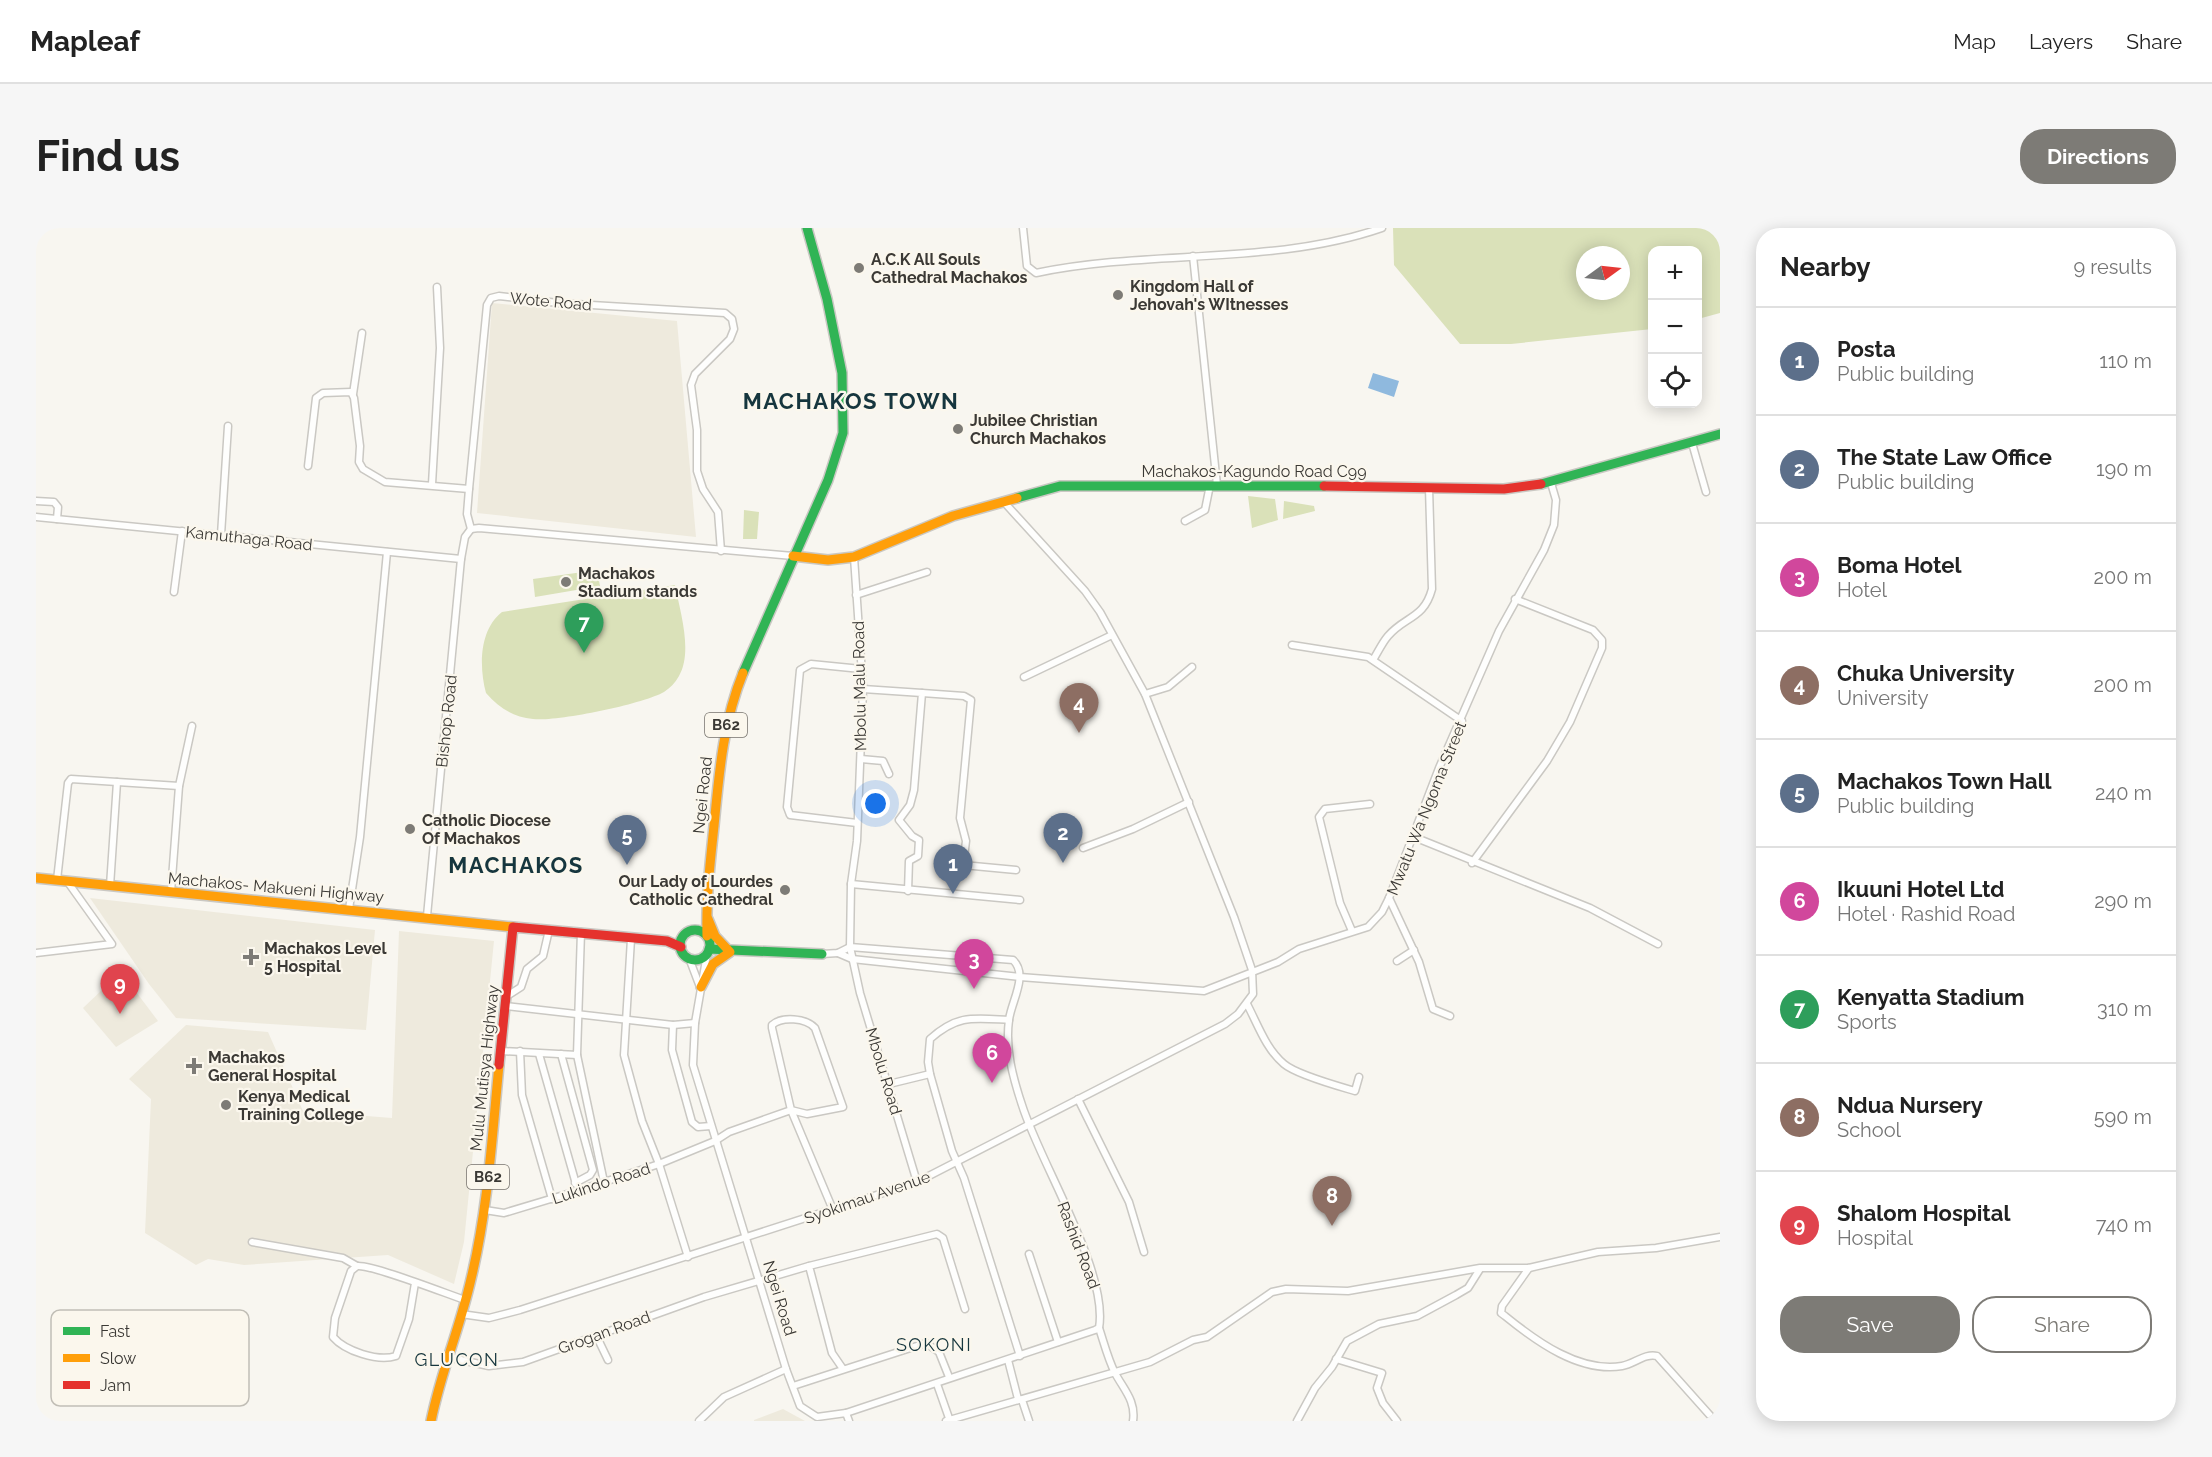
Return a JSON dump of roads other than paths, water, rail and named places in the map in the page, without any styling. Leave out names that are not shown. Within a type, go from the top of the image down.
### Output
[{"type":"main road","name":"B62","points":[[793,556],[828,480],[841,443],[844,416],[842,373],[836,340],[820,268],[807,228]]},
{"type":"main road","name":"Machakos-Kagundo Road C99","points":[[793,556],[828,560],[854,557],[937,522],[1060,486],[1213,485],[1503,489],[1551,483],[1720,434]]},
{"type":"main road","name":"Ngei Road","points":[[706,911],[722,748],[733,697],[793,556]]},
{"type":"main road","name":"Machakos- Makueni Highway","points":[[36,878],[667,941]]},
{"type":"main road","name":"B62","points":[[681,947],[685,935],[706,911]]},
{"type":"main road","name":"B62","points":[[706,911],[708,951]]},
{"type":"main road","points":[[706,911],[715,936],[730,952]]},
{"type":"main road","name":"Mulu Mutisya Highway","points":[[431,1421],[447,1357],[465,1300],[484,1210],[513,927]]},
{"type":"main road","points":[[667,941],[695,931],[707,936]]},
{"type":"main road","points":[[667,941],[681,947],[689,958],[698,960],[708,951],[822,954]]},
{"type":"main road","points":[[700,987],[712,964],[730,952]]},
{"type":"street","points":[[1023,228],[1026,262],[1034,272],[1095,262],[1309,245],[1361,235],[1382,228]]},
{"type":"street","points":[[1185,521],[1205,510],[1213,485],[1193,256]]},
{"type":"street","points":[[432,484],[440,348],[438,287]]},
{"type":"street","name":"Wote Road","points":[[471,529],[467,514],[469,489],[487,305],[491,298],[500,296],[558,303],[725,313],[733,322],[734,329],[730,339],[694,374],[691,385],[697,430],[697,471],[703,489],[718,512],[721,550]]},
{"type":"street","points":[[362,333],[353,394],[361,467],[385,483],[432,484],[469,489]]},
{"type":"street","points":[[308,466],[316,398],[323,393],[353,394]]},
{"type":"street","points":[[221,535],[228,426]]},
{"type":"street","points":[[1692,442],[1706,492]]},
{"type":"street","name":"Mwatu Wa Ngoma Street","points":[[838,953],[852,959],[1020,977],[1204,991],[1252,970],[1278,962],[1299,949],[1368,927],[1382,912],[1389,898],[1439,768],[1515,599],[1544,550],[1554,525],[1556,500],[1551,483]]},
{"type":"street","points":[[1373,660],[1388,636],[1425,608],[1429,600],[1432,589],[1429,488]]},
{"type":"street","points":[[36,501],[54,502],[58,507],[57,519]]},
{"type":"street","points":[[1003,501],[1085,591],[1145,694],[1234,917],[1252,970],[1253,994],[1247,1004],[1267,1045],[1286,1066],[1326,1083],[1355,1091],[1359,1077]]},
{"type":"street","name":"Kamuthaga Road","points":[[36,517],[461,560]]},
{"type":"street","points":[[471,529],[793,556]]},
{"type":"street","name":"Bishop Road","points":[[427,916],[461,560],[465,537],[471,529]]},
{"type":"street","points":[[174,592],[183,531]]},
{"type":"street","points":[[349,909],[360,837],[387,552]]},
{"type":"street","name":"Mbolu Malu Road","points":[[852,959],[850,948],[851,884],[861,759],[862,688],[854,557]]},
{"type":"street","points":[[856,595],[927,572]]},
{"type":"street","points":[[1473,862],[1547,762],[1570,722],[1602,648],[1602,640],[1593,630],[1515,599]]},
{"type":"street","points":[[1024,677],[1112,635]]},
{"type":"street","points":[[1292,645],[1373,660],[1462,721]]},
{"type":"street","points":[[857,822],[797,817],[788,814],[787,807],[800,670],[811,664],[861,669]]},
{"type":"street","points":[[1145,694],[1168,687],[1192,667]]},
{"type":"street","points":[[862,688],[963,696],[971,700],[960,819],[966,841],[963,865],[1016,870]]},
{"type":"street","points":[[908,891],[909,861],[918,856],[919,840],[912,836],[899,820],[910,805],[914,790],[922,693]]},
{"type":"street","points":[[171,892],[179,786],[192,726]]},
{"type":"street","points":[[861,759],[883,761],[889,774]]},
{"type":"street","points":[[36,953],[112,944],[62,881],[69,781],[74,778],[179,786]]},
{"type":"street","points":[[110,886],[117,782]]},
{"type":"street","points":[[1083,848],[1133,829],[1189,802]]},
{"type":"street","points":[[1352,931],[1340,903],[1319,817],[1325,808],[1370,804]]},
{"type":"street","points":[[1414,837],[1590,908],[1658,944]]},
{"type":"street","points":[[851,884],[1020,900]]},
{"type":"street","points":[[1389,898],[1414,950],[1433,1009],[1450,1016]]},
{"type":"street","points":[[507,1001],[521,987],[527,969],[543,956],[549,929]]},
{"type":"street","points":[[581,931],[577,1055],[604,1182]]},
{"type":"street","points":[[631,939],[624,1054],[642,1121],[659,1164],[688,1257]]},
{"type":"street","points":[[822,954],[838,953],[850,948],[1013,960],[1020,969],[1020,977]]},
{"type":"street","points":[[1397,961],[1414,950]]},
{"type":"street","name":"Ngei Road","points":[[708,951],[695,1023],[693,1065],[715,1141],[786,1369],[800,1406],[812,1415],[829,1417],[846,1413]]},
{"type":"street","name":"Ngei Road","points":[[689,958],[700,987]]},
{"type":"street","name":"Mbolu Road","points":[[852,959],[917,1182]]},
{"type":"street","name":"Rashid Road","points":[[1020,977],[1009,1020],[1011,1070],[1028,1125],[1085,1253],[1101,1304],[1099,1328]]},
{"type":"street","points":[[507,1001],[625,1020],[673,1025],[695,1023]]},
{"type":"street","name":"Syokimau Avenue","points":[[460,1314],[473,1318],[489,1318],[510,1313],[917,1182],[1225,1024],[1247,1004]]},
{"type":"street","points":[[1009,1020],[968,1018],[949,1023],[930,1039],[928,1062],[1020,1356]]},
{"type":"street","points":[[715,1141],[729,1132],[791,1110],[807,1114],[843,1107],[815,1028],[809,1023],[793,1019],[777,1021],[772,1025],[791,1110],[833,1210]]},
{"type":"street","points":[[673,1025],[672,1050],[692,1122],[698,1127],[711,1126]]},
{"type":"street","points":[[500,1051],[577,1055]]},
{"type":"street","points":[[520,1051],[522,1095],[552,1199]]},
{"type":"street","points":[[539,1054],[577,1191]]},
{"type":"street","points":[[561,1054],[593,1170],[590,1175],[575,1183]]},
{"type":"street","points":[[889,1084],[930,1074]]},
{"type":"street","points":[[1078,1099],[1129,1202],[1144,1252]]},
{"type":"street","name":"Lukindo Road","points":[[484,1210],[504,1213],[552,1199],[659,1164],[715,1141]]},
{"type":"street","name":"Grogan Road","points":[[447,1357],[479,1365],[500,1366],[523,1362],[759,1278],[937,1234],[943,1238],[965,1309]]},
{"type":"street","points":[[937,1384],[948,1421],[1150,1362],[1193,1340],[1207,1337],[1272,1292],[1286,1289],[1348,1291],[1480,1268],[1529,1268],[1598,1252],[1656,1248],[1720,1237]]},
{"type":"street","points":[[252,1242],[343,1258],[357,1266],[369,1267],[465,1300]]},
{"type":"street","points":[[1029,1254],[1058,1342]]},
{"type":"street","points":[[357,1266],[351,1271],[335,1318],[333,1337],[338,1342],[371,1356],[392,1358],[399,1353],[409,1319],[415,1282]]},
{"type":"street","points":[[808,1266],[832,1353],[843,1369]]},
{"type":"street","points":[[1297,1421],[1315,1388],[1347,1341],[1379,1324],[1417,1316],[1468,1288],[1480,1268]]},
{"type":"street","points":[[1529,1268],[1502,1306],[1502,1313],[1505,1316],[1553,1349],[1595,1367],[1622,1366],[1650,1354],[1657,1356],[1715,1421]]},
{"type":"street","points":[[849,1421],[846,1413],[1099,1328],[1115,1373],[1130,1397],[1134,1411],[1133,1421]]},
{"type":"street","points":[[596,1335],[608,1360]]},
{"type":"street","points":[[793,1386],[926,1343],[939,1352],[949,1377]]},
{"type":"street","points":[[1336,1359],[1382,1373],[1377,1388],[1383,1403],[1397,1421]]},
{"type":"street","points":[[1008,1360],[1018,1399],[1022,1400],[1029,1421]]},
{"type":"street","points":[[699,1421],[724,1397],[786,1369]]},
{"type":"water","points":[[1373,373],[1399,381],[1394,397],[1368,388]]},
{"type":"place","name":"A.C.K All Souls Cathedral Machakos","points":[[859,268]]},
{"type":"place","name":"Kingdom Hall of Jehovah's WItnesses","points":[[1118,295]]},
{"type":"place","name":"Jubilee Christian Church Machakos","points":[[958,429]]},
{"type":"place","name":"Machakos Stadium stands","points":[[566,582]]},
{"type":"place","name":"Kenyatta Stadium","points":[[584,653]]},
{"type":"place","name":"Chuka University","points":[[1079,733]]},
{"type":"place","name":"Catholic Diocese Of Machakos","points":[[410,829]]},
{"type":"place","name":"The State Law Office","points":[[1063,863]]},
{"type":"place","name":"Machakos Town Hall","points":[[627,865]]},
{"type":"place","name":"Our Lady of Lourdes Catholic Cathedral","points":[[785,890]]},
{"type":"place","name":"Posta","points":[[953,894]]},
{"type":"place","name":"Machakos Level 5 Hospital","points":[[251,957]]},
{"type":"place","name":"Boma Hotel","points":[[974,989]]},
{"type":"place","name":"Shalom Hospital","points":[[120,1014]]},
{"type":"place","name":"Machakos General Hospital","points":[[194,1066]]},
{"type":"place","name":"Ikuuni Hotel Ltd","points":[[992,1083]]},
{"type":"place","name":"Kenya Medical Training College","points":[[226,1105]]},
{"type":"place","name":"Ndua Nursery","points":[[1332,1226]]},
{"type":"district","name":"MACHAKOS TOWN","points":[[851,401]]},
{"type":"district","name":"MACHAKOS","points":[[516,865]]},
{"type":"district","name":"SOKONI","points":[[934,1345]]},
{"type":"district","name":"GLUCON","points":[[457,1360]]}]
